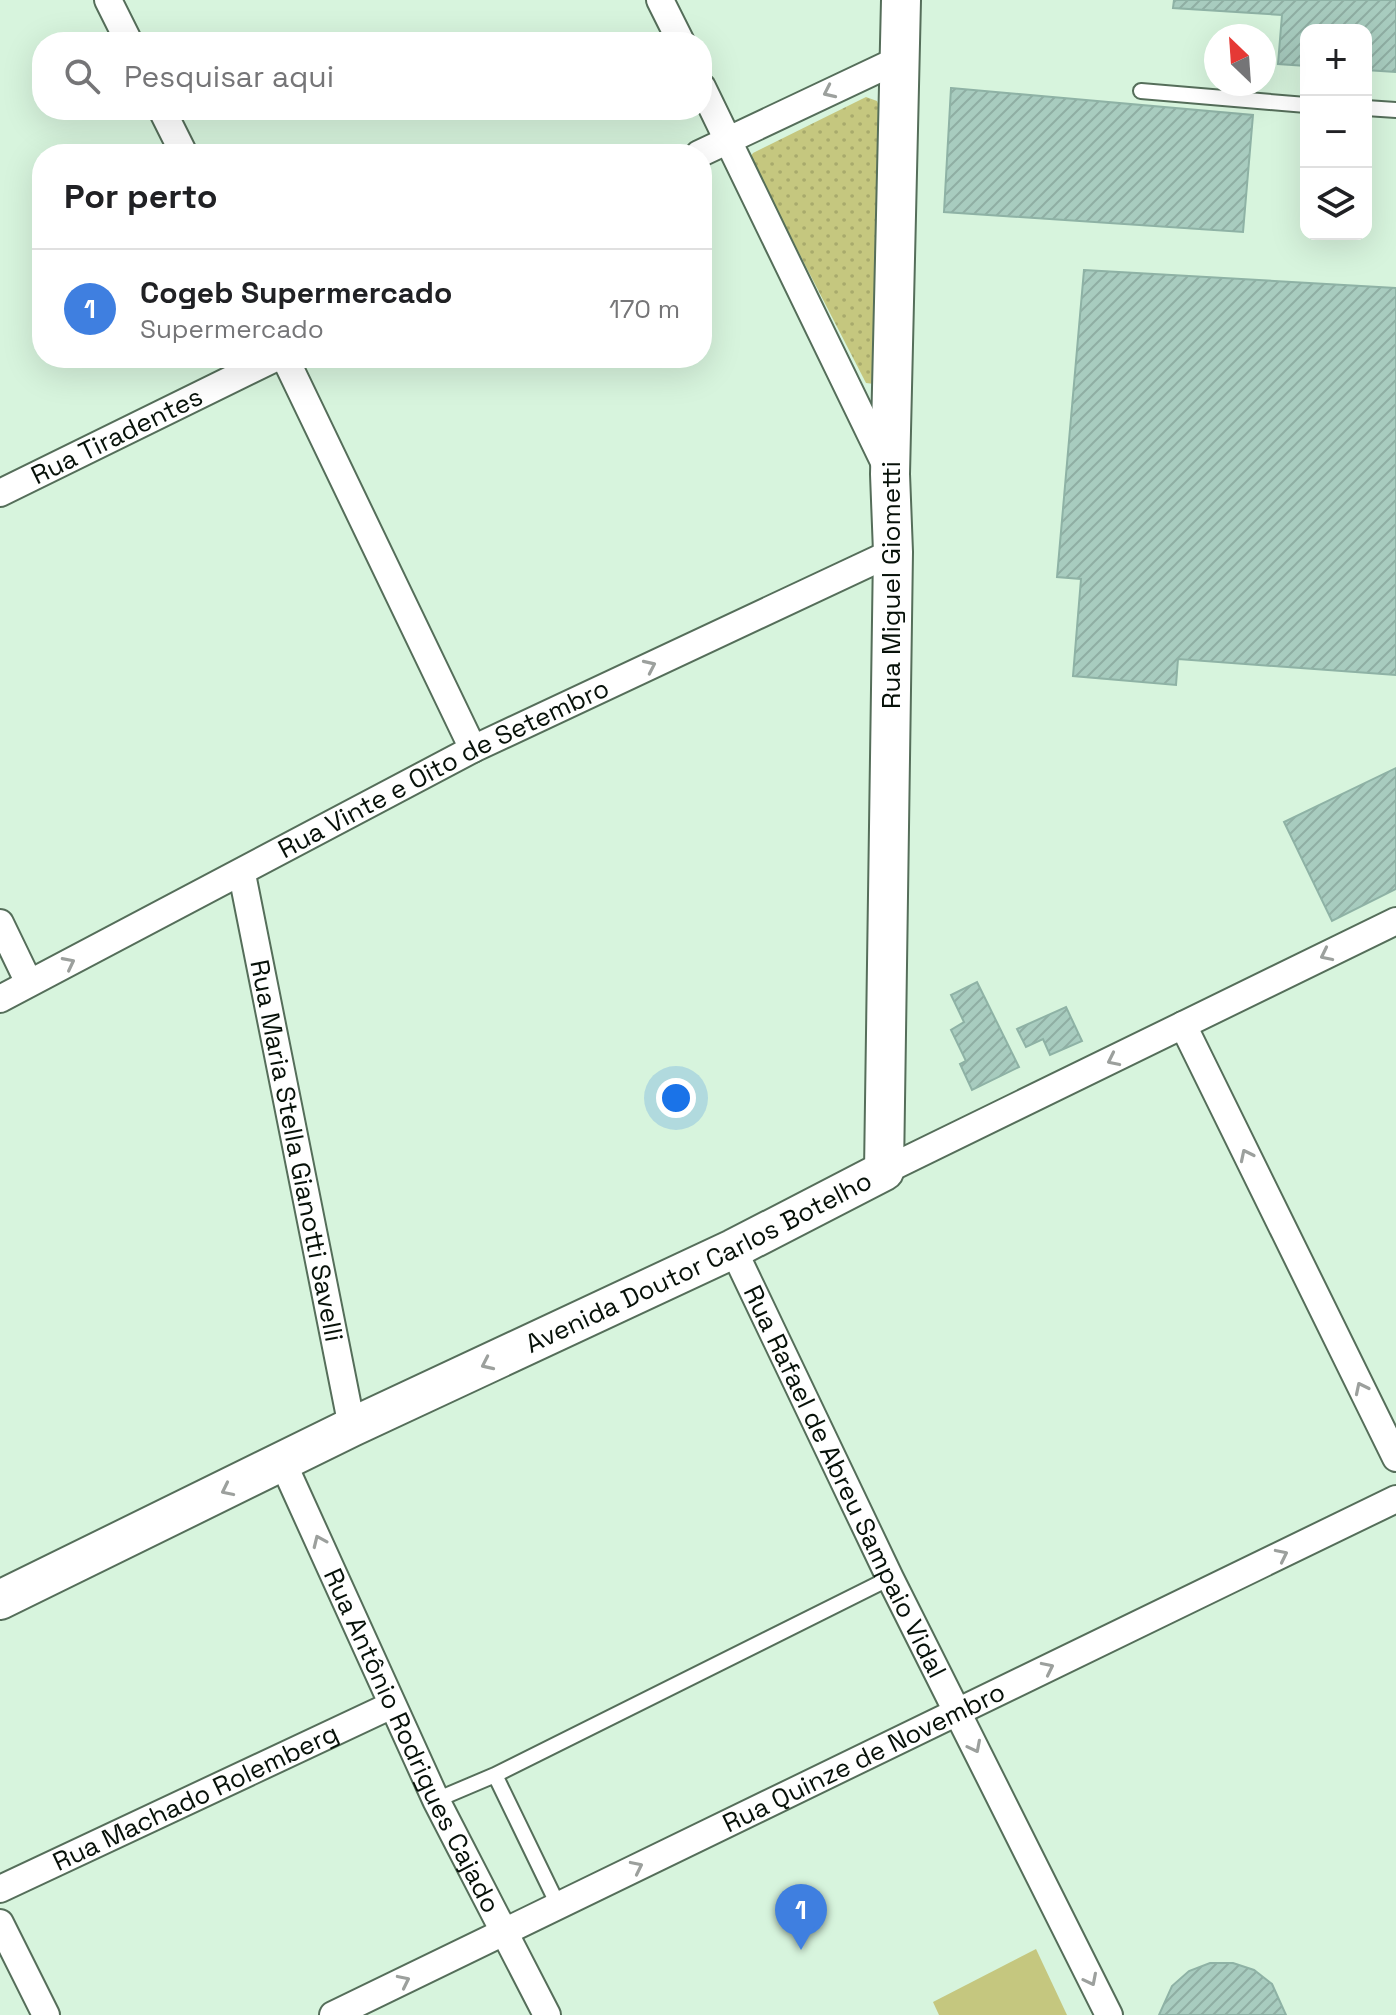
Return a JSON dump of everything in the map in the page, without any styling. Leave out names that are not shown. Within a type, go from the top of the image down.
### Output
[{"type":"street","points":[[108,0],[124,32]]},
{"type":"street","points":[[660,0],[676,32]]},
{"type":"street","name":"Rua Miguel Giometti","points":[[884,1171],[893,552],[890,474],[901,0]]},
{"type":"street","points":[[712,148],[900,59]]},
{"type":"street","points":[[712,107],[890,474]]},
{"type":"street","points":[[167,120],[179,144]]},
{"type":"street","name":"Rua Tiradentes","points":[[0,493],[255,368]]},
{"type":"street","points":[[290,368],[473,749]]},
{"type":"street","name":"Rua Vinte e Oito de Setembro","points":[[0,999],[242,874],[473,749],[893,552]]},
{"type":"street","name":"Rua Maria Stella Gianotti Savelli","points":[[242,874],[352,1427]]},
{"type":"street","name":"Avenida Doutor Carlos Botelho","points":[[0,1600],[352,1427],[733,1249],[884,1171],[1396,921]]},
{"type":"street","points":[[0,923],[29,983]]},
{"type":"street","points":[[1183,1025],[1396,1458]]},
{"type":"street","name":"Rua Rafael de Abreu Sampaio Vidal","points":[[733,1249],[890,1578],[1109,2015]]},
{"type":"street","name":"Rua Antônio Rodrigues Cajado","points":[[283,1463],[436,1800],[547,2015]]},
{"type":"street","name":"Rua Quinze de Novembro","points":[[333,2015],[1396,1499]]},
{"type":"street","name":"Rua Machado Rolemberg","points":[[0,1889],[392,1705]]},
{"type":"street","points":[[0,1923],[46,2015]]},
{"type":"lane","points":[[1141,91],[1300,104]]},
{"type":"lane","points":[[1372,108],[1396,110]]},
{"type":"lane","points":[[436,1800],[495,1775],[890,1578]]},
{"type":"lane","points":[[495,1775],[559,1907]]},
{"type":"green space","points":[[866,97],[877,101],[879,106],[879,381],[874,384],[866,383],[750,158],[753,153]]},
{"type":"green space","points":[[1036,1949],[1067,2015],[939,2015],[933,2002]]},
{"type":"building","points":[[1174,0],[1396,0],[1396,72],[1372,70],[1372,24],[1300,24],[1300,66],[1278,64],[1282,15],[1173,8]]},
{"type":"building","points":[[951,88],[1253,115],[1243,232],[944,212]]},
{"type":"building","points":[[1084,270],[1396,288],[1396,675],[1178,659],[1176,685],[1073,676],[1081,579],[1057,577]]},
{"type":"building","points":[[1396,768],[1396,889],[1332,921],[1284,822]]},
{"type":"building","points":[[977,982],[1019,1067],[972,1090],[960,1064],[966,1061],[951,1030],[964,1022],[951,995]]},
{"type":"building","points":[[1066,1007],[1082,1041],[1050,1055],[1043,1039],[1026,1047],[1017,1029]]},
{"type":"building","points":[[1210,1963],[1233,1963],[1254,1970],[1272,1984],[1286,2015],[1159,2015],[1172,1986],[1189,1971]]},
{"type":"place","name":"Cogeb Supermercado","points":[[801,1950]]}]
